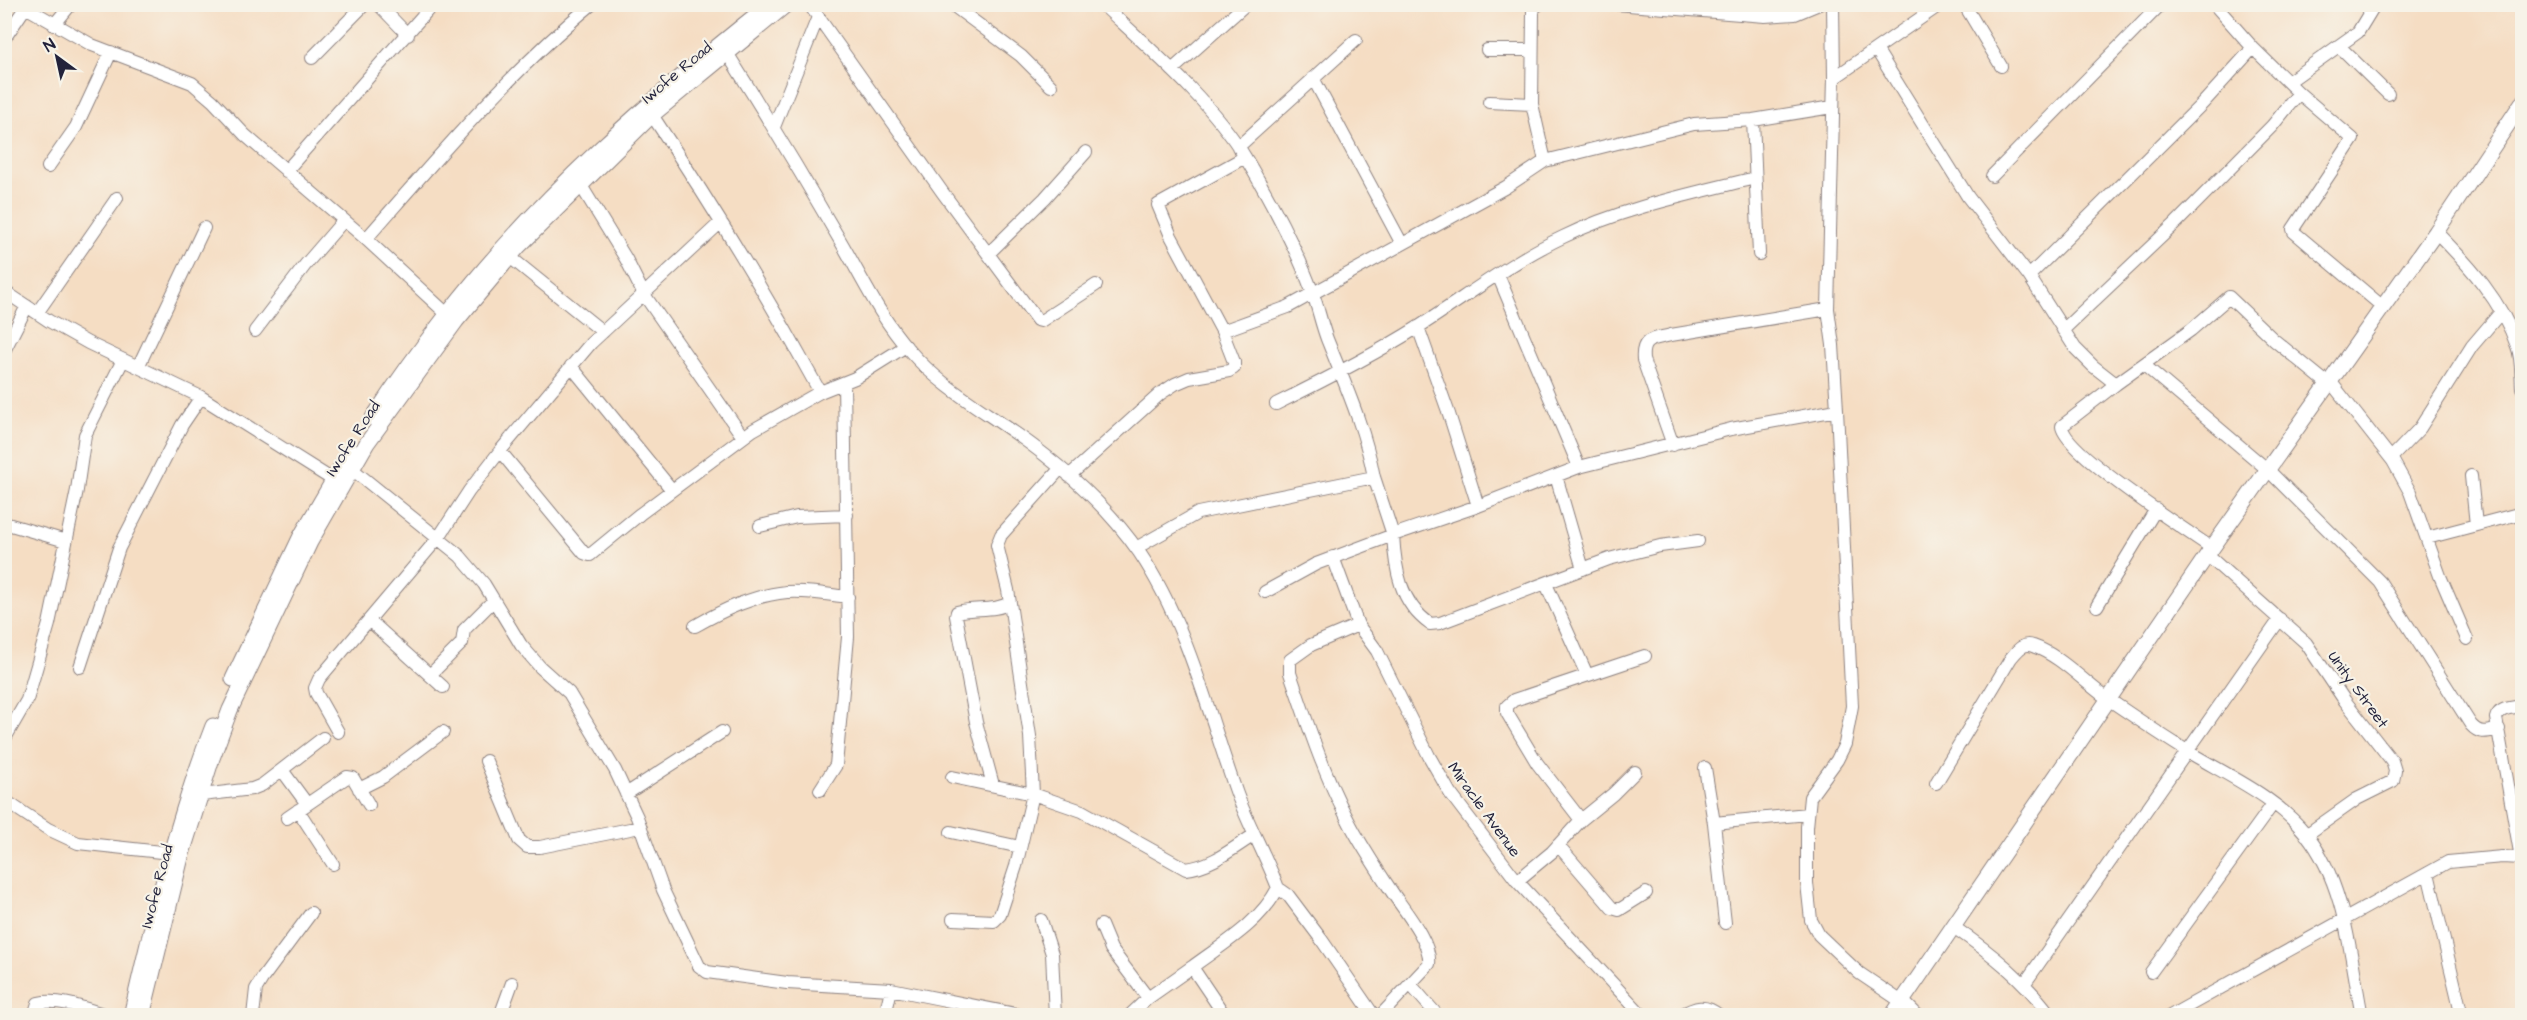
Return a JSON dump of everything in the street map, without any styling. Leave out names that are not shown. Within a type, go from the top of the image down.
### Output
[{"type":"street","points":[[54,25],[71,4]]},
{"type":"street","points":[[312,58],[365,4]]},
{"type":"street","points":[[378,4],[408,35]]},
{"type":"street","points":[[285,171],[434,4]]},
{"type":"street","points":[[366,239],[457,135],[527,62],[592,4]]},
{"type":"street","name":"Iwofe Road","points":[[142,1016],[181,857],[212,758],[246,673],[310,542],[352,469],[406,387],[462,314],[510,257],[580,184],[597,160],[647,106],[770,4]]},
{"type":"street","name":"Iwofe Road","points":[[131,1016],[170,854],[202,754],[245,651],[301,536],[333,480],[398,381],[447,314],[526,224],[597,160],[787,4]]},
{"type":"street","points":[[809,4],[1037,320],[1041,321],[1096,285]]},
{"type":"street","points":[[951,4],[1021,56],[1051,86]]},
{"type":"street","points":[[1102,4],[1172,70],[1241,152],[1296,253],[1313,292],[1324,330],[1369,451],[1374,477],[1393,536],[1394,558],[1405,596],[1411,607],[1430,624],[1440,623],[1609,559],[1698,541]]},
{"type":"street","points":[[1172,70],[1246,4]]},
{"type":"street","points":[[1539,4],[1533,11],[1532,104],[1545,162]]},
{"type":"street","points":[[1617,4],[1765,16],[1795,14],[1819,4]]},
{"type":"street","points":[[1833,4],[1834,78],[1828,309],[1833,345],[1852,705],[1845,744],[1837,760],[1810,797],[1807,883],[1811,920],[1819,935],[1859,973],[1902,1002],[1916,1016]]},
{"type":"street","points":[[1834,78],[1941,4]]},
{"type":"street","points":[[1964,4],[2001,66]]},
{"type":"street","points":[[1992,176],[2161,4]]},
{"type":"street","points":[[2214,4],[2253,48],[2299,93],[2353,139],[2293,229],[2383,307]]},
{"type":"street","points":[[2288,82],[2358,32],[2375,4]]},
{"type":"street","points":[[4,39],[22,6],[92,45],[192,83],[213,100],[245,135],[366,239],[447,314]]},
{"type":"street","points":[[774,126],[818,17]]},
{"type":"street","points":[[953,919],[998,919],[1020,848],[1033,794],[1030,736],[1009,603],[997,545],[1001,535],[1065,472],[1160,394],[1189,378],[1229,371],[1234,368],[1234,362],[1222,331],[1167,228],[1158,205],[1241,152],[1313,78],[1356,40]]},
{"type":"street","points":[[2339,46],[2388,94]]},
{"type":"street","points":[[2029,276],[2203,103],[2253,48]]},
{"type":"street","points":[[1876,49],[1962,187],[2029,276],[2075,348],[2116,384],[2191,330],[2229,297],[2274,340],[2329,383],[2391,458],[2410,492],[2440,576],[2467,639]]},
{"type":"street","points":[[1487,50],[1531,50]]},
{"type":"street","points":[[48,167],[76,127],[111,52]]},
{"type":"street","points":[[727,53],[774,126],[878,305],[906,346],[948,388],[1019,436],[1065,472],[1102,506],[1136,548],[1164,597],[1189,650],[1237,794],[1278,888],[1288,895],[1322,939],[1374,1016]]},
{"type":"street","points":[[1313,78],[1402,244]]},
{"type":"street","points":[[2063,330],[2176,223],[2272,126],[2299,93]]},
{"type":"street","points":[[1489,102],[1532,104]]},
{"type":"street","points":[[1893,1016],[2210,552],[2436,232],[2523,103]]},
{"type":"street","points":[[1222,331],[1288,307],[1506,188],[1545,162],[1695,124],[1753,120],[1832,107]]},
{"type":"street","points":[[652,115],[779,317],[820,392]]},
{"type":"street","points":[[1753,120],[1760,254]]},
{"type":"street","points":[[988,254],[1045,198],[1086,152]]},
{"type":"street","points":[[1276,405],[1340,373],[1418,327],[1528,254],[1593,223],[1755,178]]},
{"type":"street","points":[[580,184],[626,259],[643,293],[743,437]]},
{"type":"street","points":[[4,351],[32,310],[117,198]]},
{"type":"street","points":[[255,331],[306,264],[344,220]]},
{"type":"street","points":[[339,732],[319,700],[315,688],[319,679],[439,537],[500,451],[571,366],[643,293],[721,222]]},
{"type":"street","points":[[138,367],[204,228]]},
{"type":"street","points":[[2436,232],[2466,262],[2501,312],[2520,347],[2523,388]]},
{"type":"street","points":[[510,257],[603,332]]},
{"type":"street","points":[[1498,275],[1579,467]]},
{"type":"street","points":[[4,291],[32,310],[123,360],[201,397],[333,480]]},
{"type":"street","points":[[1673,445],[1643,360],[1642,349],[1647,342],[1671,335],[1828,309]]},
{"type":"street","points":[[2391,458],[2420,428],[2472,346],[2501,312]]},
{"type":"street","points":[[1418,327],[1478,506]]},
{"type":"street","points":[[500,451],[557,522],[584,553],[590,555],[753,429],[820,392],[844,383],[881,363],[906,346]]},
{"type":"street","points":[[4,740],[27,700],[49,624],[85,435],[123,360]]},
{"type":"street","points":[[2144,365],[2268,470],[2380,582],[2477,732],[2484,733],[2499,729]]},
{"type":"street","points":[[571,366],[672,490]]},
{"type":"street","points":[[820,790],[836,765],[838,755],[848,637],[844,383]]},
{"type":"street","name":"Unity Street","points":[[2116,384],[2061,426],[2062,432],[2091,462],[2210,552],[2306,643],[2345,701],[2392,761],[2395,771],[2392,781],[2357,799],[2306,835]]},
{"type":"street","points":[[80,668],[119,548],[177,436],[201,397]]},
{"type":"street","points":[[1265,592],[1333,557],[1478,506],[1579,467],[1765,422],[1836,410]]},
{"type":"street","points":[[352,469],[460,556],[484,584],[520,645],[569,693],[600,743],[626,794],[653,865],[699,966],[707,972],[788,983],[891,989],[1025,1016]]},
{"type":"street","points":[[1556,476],[1583,569]]},
{"type":"street","points":[[2471,476],[2476,525]]},
{"type":"street","points":[[1136,548],[1198,513],[1374,477]]},
{"type":"street","points":[[2097,606],[2156,509]]},
{"type":"street","points":[[2427,538],[2523,513]]},
{"type":"street","points":[[760,526],[797,517],[847,515]]},
{"type":"street","points":[[4,523],[66,540]]},
{"type":"street","name":"Miracle Avenue","points":[[1333,557],[1358,625],[1377,651],[1450,793],[1517,881],[1643,1016]]},
{"type":"street","points":[[1546,584],[1587,675]]},
{"type":"street","points":[[695,626],[725,609],[757,598],[788,592],[848,597]]},
{"type":"street","points":[[430,675],[462,643],[464,630],[494,600]]},
{"type":"street","points":[[993,785],[976,722],[956,616],[957,612],[965,609],[1002,607],[1009,603]]},
{"type":"street","points":[[2025,983],[2280,619]]},
{"type":"street","points":[[369,620],[443,687]]},
{"type":"street","points":[[1358,625],[1311,645],[1290,660],[1290,673],[1317,750],[1346,817],[1368,857],[1421,936],[1430,956],[1429,964],[1380,1016]]},
{"type":"street","points":[[1936,783],[2011,658],[2022,646],[2031,645],[2048,654],[2108,700],[2188,752],[2248,785],[2273,804],[2306,835],[2331,877],[2344,921],[2362,1016]]},
{"type":"street","points":[[1581,820],[1537,763],[1506,709],[1514,700],[1645,656]]},
{"type":"street","points":[[2170,1016],[2448,862],[2522,858],[2497,713],[2523,706]]},
{"type":"street","points":[[359,789],[383,777],[443,732]]},
{"type":"street","points":[[626,794],[722,732]]},
{"type":"street","points":[[202,795],[262,786],[322,738]]},
{"type":"street","points":[[486,761],[519,840],[527,847],[540,847],[640,827]]},
{"type":"street","points":[[1705,768],[1714,823],[1725,923]]},
{"type":"street","points":[[282,770],[297,811],[333,864]]},
{"type":"street","points":[[1517,881],[1635,772]]},
{"type":"street","points":[[297,811],[348,777],[353,778],[369,805]]},
{"type":"street","points":[[952,777],[1033,794],[1082,810],[1186,868],[1200,867],[1216,860],[1254,836]]},
{"type":"street","points":[[4,800],[48,829],[78,843],[170,854]]},
{"type":"street","points":[[2151,972],[2273,804]]},
{"type":"street","points":[[1714,823],[1808,814]]},
{"type":"street","points":[[951,832],[1020,848]]},
{"type":"street","points":[[1558,844],[1612,908],[1619,910],[1646,893]]},
{"type":"street","points":[[2428,873],[2462,1016]]},
{"type":"street","points":[[1129,1016],[1148,998],[1192,967],[1269,906],[1278,888]]},
{"type":"street","points":[[253,1016],[256,989],[311,913]]},
{"type":"street","points":[[1041,920],[1052,954],[1055,1016]]},
{"type":"street","points":[[1101,925],[1112,949],[1148,998]]},
{"type":"street","points":[[1955,928],[2025,983],[2050,1016]]},
{"type":"street","points":[[1192,967],[1225,1016]]},
{"type":"street","points":[[500,1016],[512,983]]},
{"type":"street","points":[[1410,984],[1438,1016]]},
{"type":"street","points":[[885,1016],[891,989]]},
{"type":"street","points":[[34,1016],[38,1003],[47,1001],[70,1004],[109,1016]]},
{"type":"street","points":[[1679,1016],[1701,1006],[1710,1008],[1720,1016]]}]
